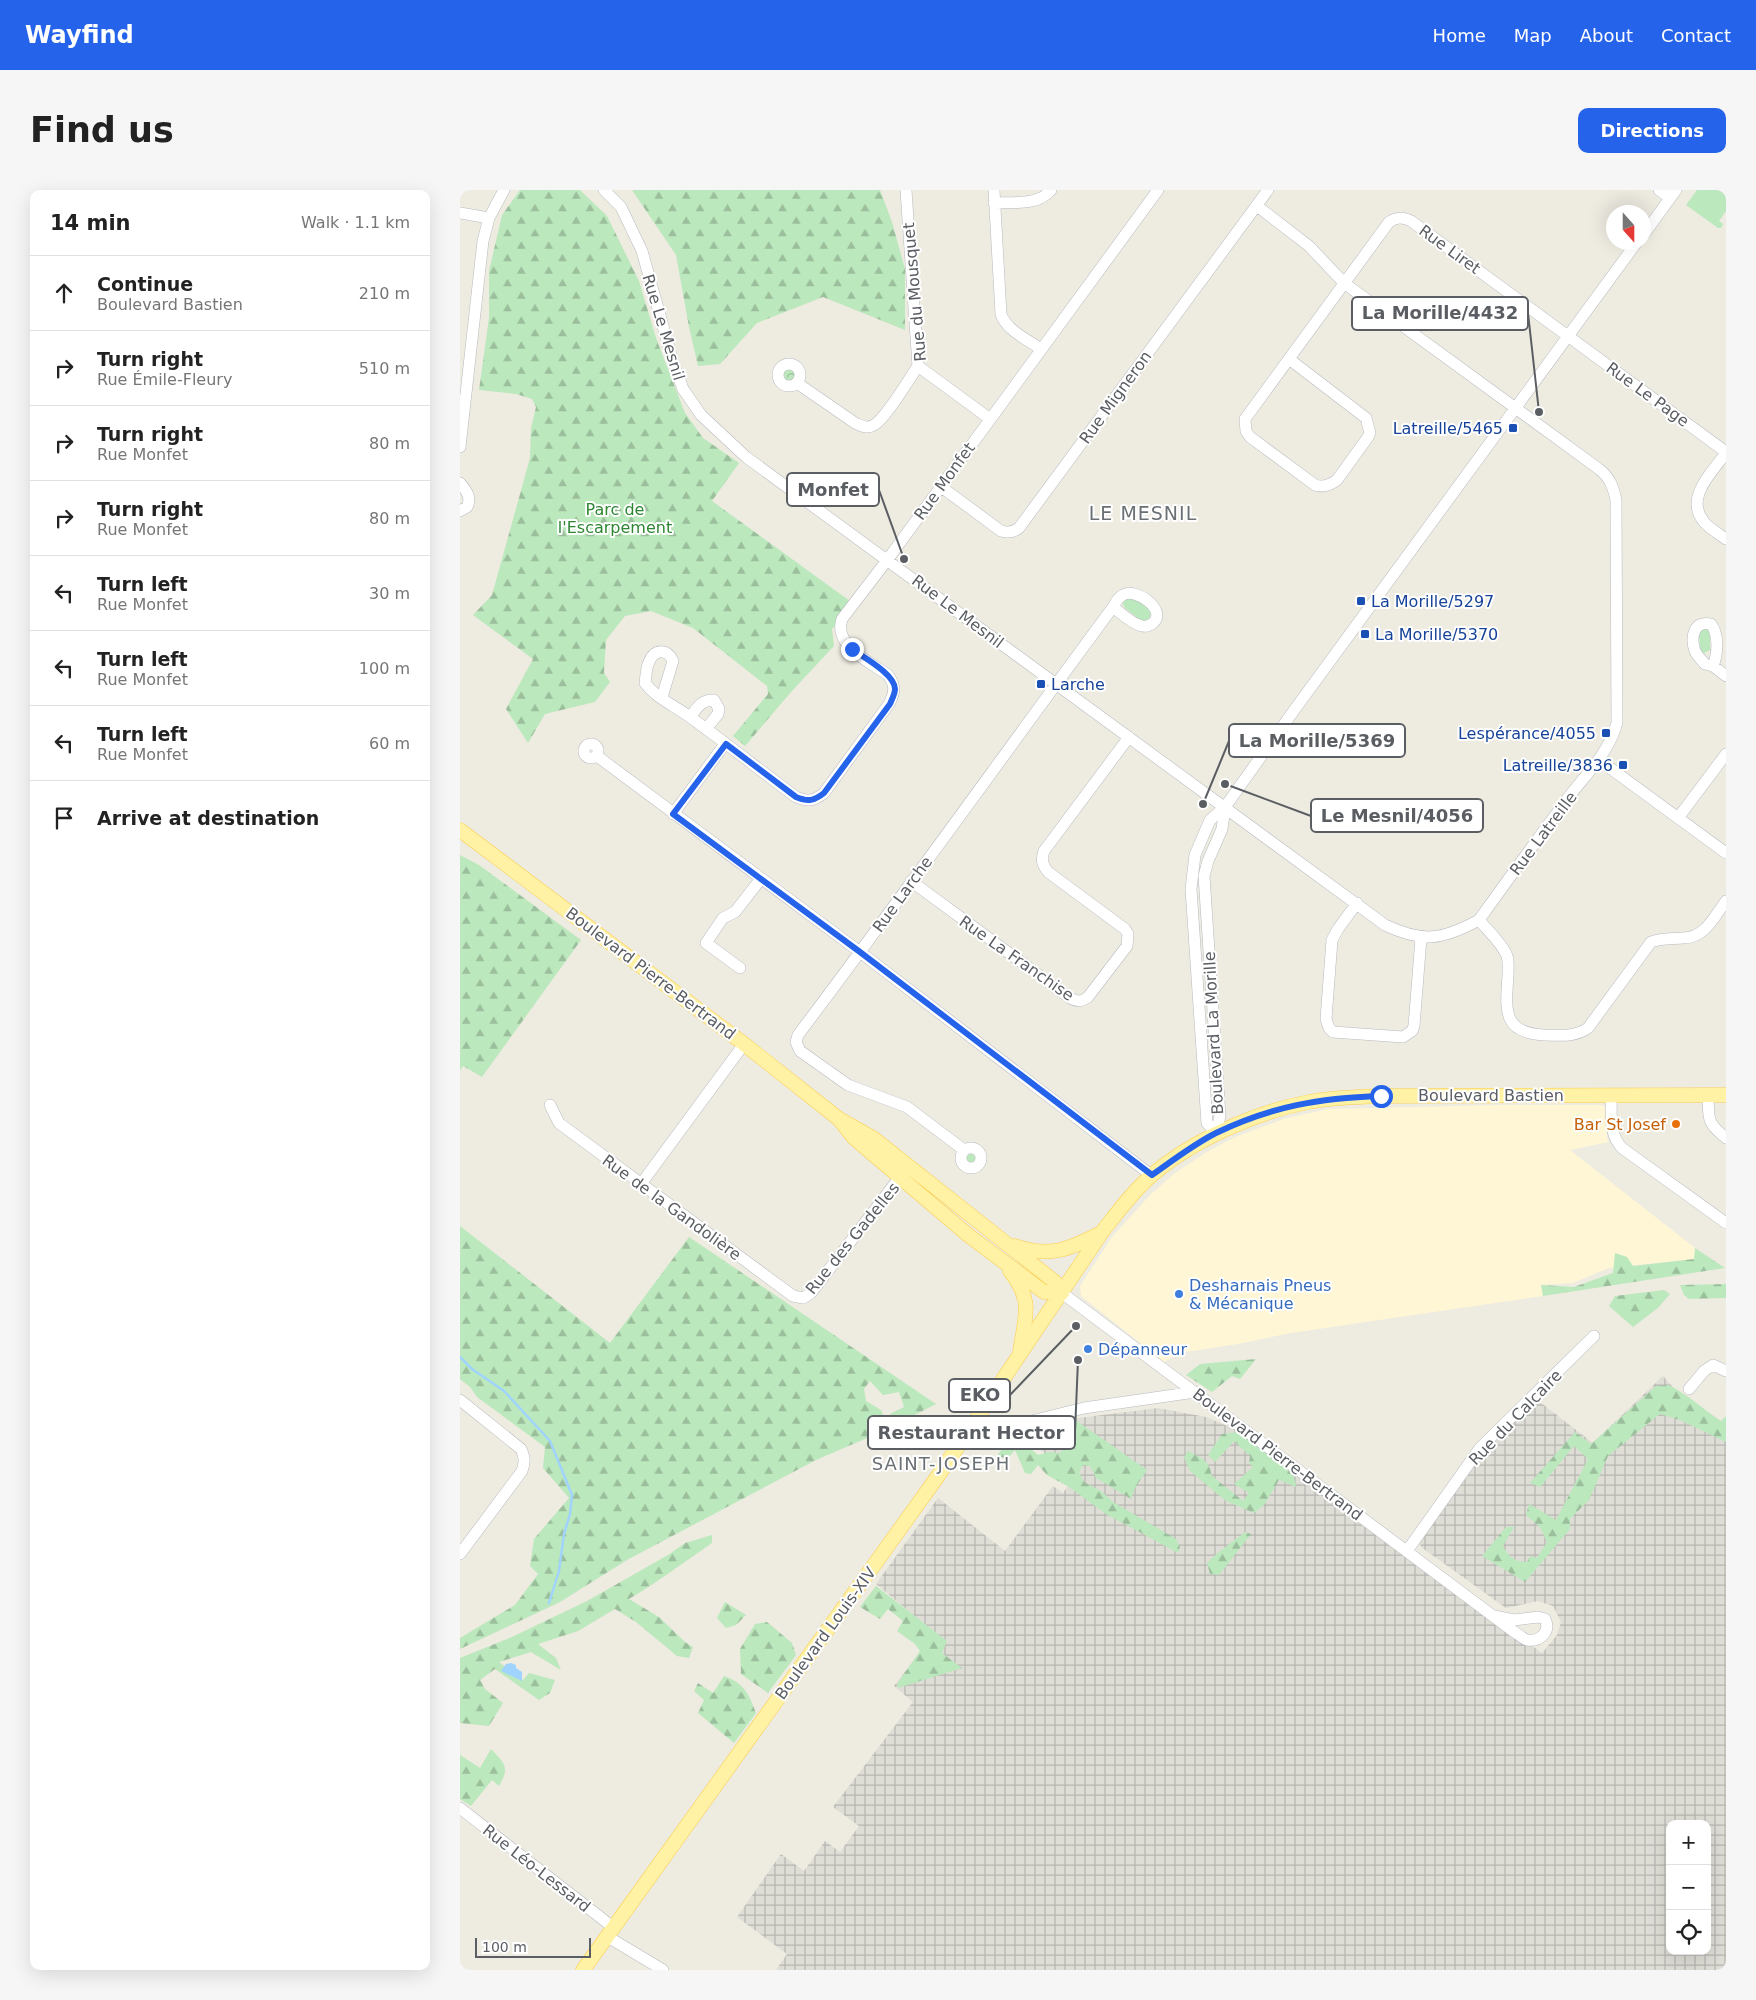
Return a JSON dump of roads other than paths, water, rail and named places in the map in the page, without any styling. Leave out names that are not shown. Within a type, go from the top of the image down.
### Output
[{"type":"main road","name":"Boulevard Pierre-Bertrand","points":[[460,830],[744,1044],[839,1119],[873,1138],[1002,1242],[1055,1282],[1062,1293]]},
{"type":"main road","name":"Boulevard Bastien","points":[[1062,1293],[1102,1232],[1123,1205],[1152,1175],[1216,1133],[1275,1110],[1309,1101],[1338,1098],[1726,1095]]},
{"type":"main road","name":"Boulevard Pierre-Bertrand","points":[[839,1119],[854,1138],[968,1235],[1044,1292],[1062,1293]]},
{"type":"main road","points":[[1002,1242],[1030,1251],[1053,1252],[1076,1246],[1102,1232]]},
{"type":"main road","points":[[1000,1258],[1019,1282],[1026,1298],[1026,1314],[1019,1356]]},
{"type":"main road","name":"Boulevard Louis-XIV","points":[[583,1970],[977,1420],[1062,1293]]},
{"type":"street","points":[[460,447],[464,378],[483,241],[489,218],[504,190]]},
{"type":"street","name":"Rue Le Mesnil","points":[[604,190],[621,207],[642,252],[673,362],[683,389],[701,415],[746,457],[1225,807]]},
{"type":"street","name":"Rue du Mousquet","points":[[906,190],[918,366],[990,419]]},
{"type":"street","points":[[994,190],[1000,314],[1002,320],[1010,327],[1042,349]]},
{"type":"street","points":[[994,203],[1034,201],[1042,198],[1051,190]]},
{"type":"street","name":"Rue Monfet","points":[[726,744],[796,797],[810,801],[816,800],[824,793],[890,704],[894,695],[894,682],[888,675],[845,643],[839,627],[842,619],[1158,190]]},
{"type":"street","name":"Rue Migneron","points":[[940,486],[1002,530],[1006,532],[1015,531],[1020,528],[1268,190]]},
{"type":"street","points":[[1651,224],[1673,194],[1659,190]]},
{"type":"street","name":"Rue Latreille","points":[[1225,807],[1385,925],[1401,933],[1421,938],[1442,936],[1459,931],[1479,920],[1566,800],[1609,746],[1617,723],[1616,500],[1613,486],[1607,475],[1344,283],[1309,246],[1257,206]]},
{"type":"street","points":[[460,214],[489,218]]},
{"type":"street","name":"Rue Liret","points":[[1344,283],[1389,222],[1403,217],[1411,220],[1569,336]]},
{"type":"street","name":"Boulevard La Morille","points":[[1216,1133],[1220,1116],[1204,876],[1208,861],[1222,830],[1225,807],[1631,250]]},
{"type":"street","points":[[1289,359],[1366,418],[1369,425],[1368,437],[1337,480],[1330,484],[1315,485],[1250,436],[1246,431],[1245,419],[1344,283]]},
{"type":"street","name":"Rue Le Page","points":[[1569,336],[1726,453]]},
{"type":"street","points":[[798,382],[855,423],[864,427],[876,424],[883,417],[918,366]]},
{"type":"street","points":[[1726,453],[1699,489],[1697,497],[1700,516],[1705,524],[1726,539]]},
{"type":"street","points":[[460,483],[470,500],[468,507],[460,511]]},
{"type":"street","name":"Rue Larche","points":[[964,1150],[907,1107],[848,1084],[800,1051],[796,1042],[798,1034],[1113,606]]},
{"type":"street","points":[[1713,666],[1726,676]]},
{"type":"street","points":[[662,697],[726,744],[673,814]]},
{"type":"street","points":[[690,717],[703,702],[708,699],[714,700],[719,709],[718,714],[706,729]]},
{"type":"street","name":"Rue La Franchise","points":[[911,881],[1070,998],[1079,1002],[1084,1001],[1127,946],[1128,934],[1125,928],[1048,872],[1042,865],[1041,859],[1044,851],[1129,737]]},
{"type":"street","points":[[1678,818],[1726,754]]},
{"type":"street","points":[[597,756],[760,880],[860,952],[1152,1175]]},
{"type":"street","points":[[1599,760],[1726,853]]},
{"type":"street","points":[[740,968],[706,942],[723,918],[735,912],[760,880]]},
{"type":"street","points":[[1479,920],[1504,950],[1508,958],[1506,1007],[1507,1016],[1511,1021],[1527,1033],[1572,1036],[1588,1028],[1651,942],[1659,939],[1695,937],[1705,930],[1726,901]]},
{"type":"street","points":[[1357,903],[1332,940],[1326,1019],[1329,1028],[1333,1032],[1403,1037],[1412,1032],[1421,938]]},
{"type":"street","points":[[641,1184],[744,1044]]},
{"type":"street","points":[[1612,1095],[1612,1132],[1616,1142],[1726,1223]]},
{"type":"street","points":[[1708,1095],[1709,1120],[1712,1127],[1726,1138]]},
{"type":"street","name":"Rue de la Gandolière","points":[[550,1105],[559,1123],[794,1296],[803,1298]]},
{"type":"street","name":"Rue des Gadelles","points":[[803,1298],[810,1293],[900,1177]]},
{"type":"street","name":"Boulevard Pierre-Bertrand","points":[[1062,1293],[1494,1616]]},
{"type":"street","name":"Rue du Calcaire","points":[[1408,1551],[1480,1448],[1594,1336]]},
{"type":"street","points":[[1689,1389],[1704,1371],[1713,1365],[1726,1370]]},
{"type":"street","points":[[977,1420],[994,1428],[1004,1428],[1084,1408],[1195,1392]]},
{"type":"street","points":[[460,1400],[521,1449],[525,1457],[522,1471],[460,1554]]},
{"type":"street","name":"Rue Léo-Lessard","points":[[460,1808],[611,1932],[663,1970]]},
{"type":"water","points":[[506,1664],[516,1665],[516,1668],[522,1672],[522,1681],[501,1671]]},
{"type":"waterway","points":[[460,1357],[472,1369],[504,1391],[550,1441],[572,1495],[559,1571],[549,1603]]},
{"type":"place","name":"La Morille/4432","points":[[1539,412]]},
{"type":"place","name":"Latreille/5465","points":[[1513,428]]},
{"type":"place","name":"Monfet","points":[[904,559]]},
{"type":"place","name":"La Morille/5297","points":[[1361,601]]},
{"type":"place","name":"La Morille/5370","points":[[1365,634]]},
{"type":"place","name":"Larche","points":[[1041,684]]},
{"type":"place","name":"Lespérance/4055","points":[[1606,733]]},
{"type":"place","name":"Latreille/3836","points":[[1623,765]]},
{"type":"place","name":"Le Mesnil/4056","points":[[1225,784]]},
{"type":"place","name":"La Morille/5369","points":[[1203,804]]},
{"type":"place","name":"Bar St Josef","points":[[1676,1124]]},
{"type":"place","name":"Desharnais Pneus & Mécanique","points":[[1179,1294]]},
{"type":"place","name":"EKO","points":[[1076,1326]]},
{"type":"place","name":"Dépanneur","points":[[1088,1349]]},
{"type":"place","name":"Restaurant Hector","points":[[1078,1360]]},
{"type":"district","name":"LE MESNIL","points":[[1143,513]]},
{"type":"district","name":"SAINT-JOSEPH","points":[[941,1464]]},
{"type":"park label","name":"Parc de l'Escarpement","points":[[615,518]]}]
